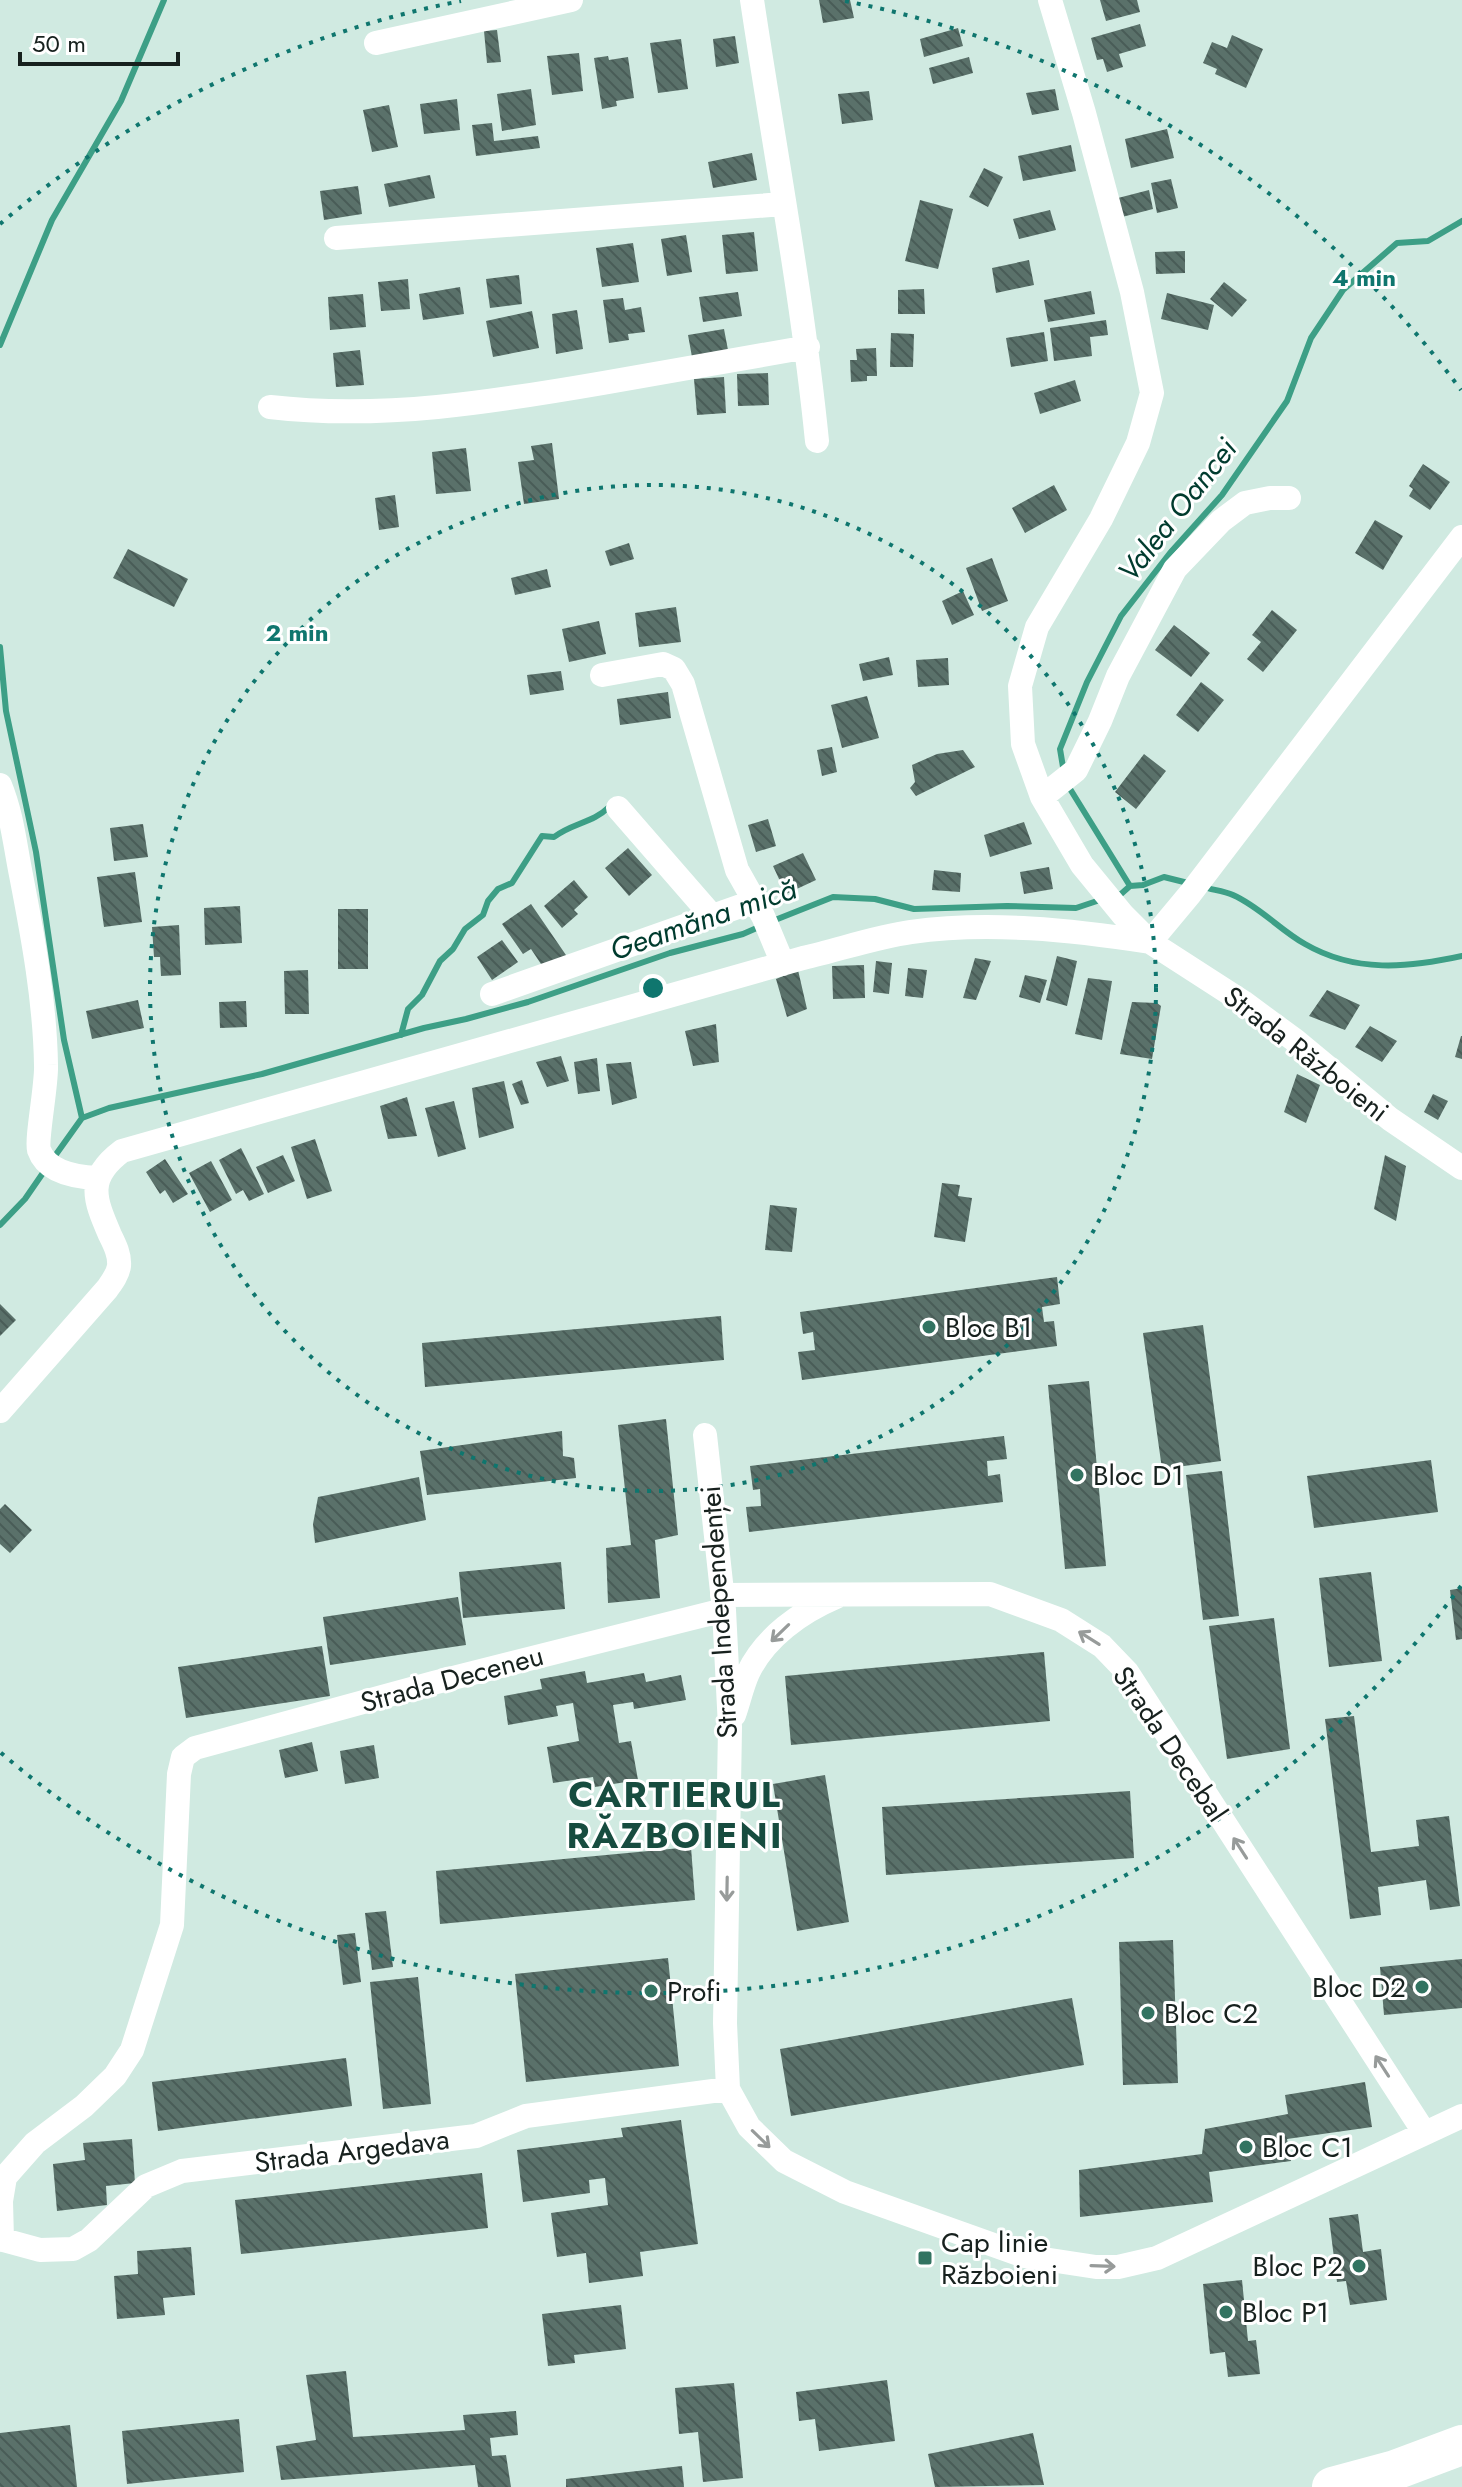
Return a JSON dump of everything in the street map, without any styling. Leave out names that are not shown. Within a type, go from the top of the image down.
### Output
[{"type":"main road","points":[[1332,2487],[1395,2470],[1462,2445]]},
{"type":"street","points":[[376,43],[571,0]]},
{"type":"street","points":[[752,0],[808,347],[817,441]]},
{"type":"street","points":[[1050,0],[1132,292],[1152,393],[1138,443],[1101,519],[1037,627],[1020,686],[1023,744],[1059,783],[1082,865],[1150,942]]},
{"type":"street","points":[[336,238],[783,204]]},
{"type":"street","points":[[270,407],[319,413],[490,403],[808,347]]},
{"type":"street","points":[[1059,783],[1100,721],[1118,676],[1175,569],[1221,521],[1245,503],[1289,498]]},
{"type":"street","points":[[1150,942],[1462,537]]},
{"type":"street","points":[[602,675],[663,664],[674,669],[683,684],[737,870],[759,908],[779,955]]},
{"type":"street","points":[[0,785],[8,804],[42,1011],[46,1090],[38,1149],[44,1159],[68,1176],[97,1178]]},
{"type":"street","points":[[618,808],[712,916]]},
{"type":"street","points":[[492,994],[712,916],[759,908]]},
{"type":"street","points":[[0,1411],[107,1289],[119,1269],[118,1253],[97,1196],[97,1178],[107,1162],[122,1151],[301,1102],[779,955],[910,932],[989,927],[1150,942]]},
{"type":"street","name":"Strada Războieni","points":[[1150,942],[1243,1002],[1296,1041],[1390,1119],[1462,1168]]},
{"type":"street","name":"Strada Independenței","points":[[705,1435],[723,1602],[730,1727],[725,2023],[728,2089],[749,2127],[784,2161],[845,2192],[1024,2256],[1096,2267],[1118,2267],[1157,2258],[1462,2116]]},
{"type":"street","points":[[730,1727],[749,1671],[765,1648],[785,1627],[817,1605],[846,1593]]},
{"type":"street","name":"Strada Decebal","points":[[723,1602],[846,1593],[990,1594],[1061,1620],[1102,1646],[1127,1672],[1424,2132]]},
{"type":"street","name":"Strada Deceneu","points":[[1,2239],[1,2201],[5,2177],[35,2143],[84,2106],[115,2076],[132,2050],[172,1925],[179,1774],[183,1757],[195,1748],[723,1602]]},
{"type":"street","name":"Strada Argedava","points":[[1,2239],[40,2250],[73,2249],[89,2240],[146,2186],[182,2171],[476,2136],[526,2116],[728,2089]]},
{"type":"building","points":[[819,0],[850,0],[854,18],[823,23]]},
{"type":"building","points":[[1100,0],[1137,0],[1140,12],[1106,21]]},
{"type":"building","points":[[1140,24],[1146,46],[1119,54],[1123,67],[1107,72],[1103,59],[1097,60],[1091,38]]},
{"type":"building","points":[[958,28],[963,46],[924,57],[920,39]]},
{"type":"building","points":[[497,30],[501,62],[487,63],[484,31]]},
{"type":"building","points":[[1232,35],[1263,49],[1246,88],[1215,74],[1217,69],[1203,63],[1212,42],[1227,48]]},
{"type":"building","points":[[735,36],[739,63],[716,67],[713,39]]},
{"type":"building","points":[[681,39],[688,89],[658,93],[650,43]]},
{"type":"building","points":[[579,53],[583,91],[552,95],[547,56]]},
{"type":"building","points":[[608,56],[609,60],[628,57],[634,98],[616,101],[617,106],[602,109],[594,58]]},
{"type":"building","points":[[969,57],[973,73],[933,84],[929,68]]},
{"type":"building","points":[[531,89],[536,125],[502,131],[497,94]]},
{"type":"building","points":[[1055,89],[1059,110],[1032,115],[1026,93]]},
{"type":"building","points":[[869,91],[873,120],[842,124],[838,94]]},
{"type":"building","points":[[457,99],[460,130],[424,134],[420,104]]},
{"type":"building","points":[[389,105],[398,147],[372,152],[363,110]]},
{"type":"building","points":[[492,123],[494,141],[538,136],[540,148],[476,156],[472,125]]},
{"type":"building","points":[[1167,129],[1174,158],[1131,168],[1125,139]]},
{"type":"building","points":[[1071,145],[1076,171],[1023,181],[1018,156]]},
{"type":"building","points":[[752,153],[757,180],[713,188],[708,162]]},
{"type":"building","points":[[984,168],[1003,177],[988,207],[969,197]]},
{"type":"building","points":[[430,175],[435,198],[389,207],[384,184]]},
{"type":"building","points":[[1171,179],[1178,208],[1157,213],[1151,183]]},
{"type":"building","points":[[358,186],[362,214],[324,220],[320,191]]},
{"type":"building","points":[[1149,190],[1153,209],[1122,217],[1118,198]]},
{"type":"building","points":[[920,200],[953,209],[938,269],[905,261]]},
{"type":"building","points":[[1050,210],[1056,230],[1019,239],[1013,219]]},
{"type":"building","points":[[754,232],[758,271],[726,274],[722,235]]},
{"type":"building","points":[[686,235],[692,272],[667,276],[661,239]]},
{"type":"building","points":[[633,243],[639,282],[602,287],[596,248]]},
{"type":"building","points":[[1185,251],[1185,273],[1156,274],[1155,252]]},
{"type":"building","points":[[1029,260],[1034,285],[996,293],[992,268]]},
{"type":"building","points":[[519,275],[522,304],[490,308],[486,279]]},
{"type":"building","points":[[408,279],[410,309],[381,311],[378,282]]},
{"type":"building","points":[[1224,282],[1247,300],[1232,317],[1210,299]]},
{"type":"building","points":[[460,287],[464,314],[423,320],[419,294]]},
{"type":"building","points":[[924,289],[925,314],[898,314],[898,290]]},
{"type":"building","points":[[1091,291],[1095,314],[1048,322],[1044,300]]},
{"type":"building","points":[[738,292],[742,316],[703,322],[699,297]]},
{"type":"building","points":[[1167,293],[1214,305],[1208,330],[1161,319]]},
{"type":"building","points":[[363,294],[366,327],[330,330],[328,297]]},
{"type":"building","points":[[623,298],[625,310],[641,307],[645,332],[628,334],[629,340],[609,343],[603,300]]},
{"type":"building","points":[[577,310],[583,349],[556,354],[552,314]]},
{"type":"building","points":[[532,311],[539,348],[493,357],[486,321]]},
{"type":"building","points":[[1106,320],[1108,335],[1090,337],[1092,356],[1054,361],[1050,328]]},
{"type":"building","points":[[724,329],[728,350],[692,357],[688,335]]},
{"type":"building","points":[[1044,332],[1048,361],[1011,367],[1006,338]]},
{"type":"building","points":[[891,333],[914,334],[913,367],[890,367]]},
{"type":"building","points":[[876,348],[877,376],[867,376],[867,381],[851,382],[850,360],[857,360],[856,349]]},
{"type":"building","points":[[360,350],[364,385],[336,387],[333,353]]},
{"type":"building","points":[[768,373],[769,405],[738,406],[737,374]]},
{"type":"building","points":[[724,377],[726,413],[697,415],[694,379]]},
{"type":"building","points":[[1075,380],[1081,401],[1040,414],[1034,393]]},
{"type":"building","points":[[552,443],[559,499],[524,504],[518,462],[534,460],[531,446]]},
{"type":"building","points":[[466,448],[471,491],[436,494],[432,452]]},
{"type":"building","points":[[1423,464],[1450,482],[1430,510],[1409,496],[1413,489],[1409,486]]},
{"type":"building","points":[[1054,485],[1067,510],[1025,533],[1012,508]]},
{"type":"building","points":[[395,495],[399,527],[379,530],[375,498]]},
{"type":"building","points":[[1375,520],[1403,536],[1383,570],[1355,553]]},
{"type":"building","points":[[629,543],[634,559],[610,566],[605,551]]},
{"type":"building","points":[[128,549],[188,579],[174,607],[113,578]]},
{"type":"building","points":[[992,558],[1008,601],[982,611],[966,568]]},
{"type":"building","points":[[547,569],[551,587],[515,595],[511,578]]},
{"type":"building","points":[[963,591],[974,615],[952,625],[942,601]]},
{"type":"building","points":[[676,607],[681,642],[639,647],[635,613]]},
{"type":"building","points":[[1272,610],[1297,630],[1263,672],[1247,659],[1261,642],[1252,635]]},
{"type":"building","points":[[599,621],[606,654],[569,662],[562,629]]},
{"type":"building","points":[[1174,625],[1210,653],[1191,677],[1155,650]]},
{"type":"building","points":[[889,657],[893,675],[863,681],[859,664]]},
{"type":"building","points":[[948,658],[949,685],[918,687],[916,660]]},
{"type":"building","points":[[561,671],[564,690],[530,695],[527,675]]},
{"type":"building","points":[[1201,682],[1224,700],[1198,732],[1176,715]]},
{"type":"building","points":[[668,692],[671,718],[620,725],[617,699]]},
{"type":"building","points":[[867,696],[879,738],[842,748],[831,705]]},
{"type":"building","points":[[832,747],[837,772],[822,776],[817,750]]},
{"type":"building","points":[[963,750],[975,767],[916,796],[910,788],[915,782],[912,765],[937,754]]},
{"type":"building","points":[[1144,754],[1166,771],[1136,809],[1115,792]]},
{"type":"building","points":[[768,819],[776,846],[756,852],[748,825]]},
{"type":"building","points":[[1024,822],[1032,844],[990,857],[984,835]]},
{"type":"building","points":[[143,824],[148,857],[114,861],[110,828]]},
{"type":"building","points":[[628,848],[652,875],[629,896],[605,868]]},
{"type":"building","points":[[803,853],[816,880],[786,894],[773,866]]},
{"type":"building","points":[[1049,867],[1053,889],[1024,894],[1020,872]]},
{"type":"building","points":[[934,870],[961,873],[960,892],[932,890]]},
{"type":"building","points":[[135,872],[142,922],[104,927],[97,877]]},
{"type":"building","points":[[574,880],[588,897],[574,910],[578,914],[562,928],[544,906]]},
{"type":"building","points":[[531,904],[568,958],[547,973],[531,949],[523,954],[502,924]]},
{"type":"building","points":[[240,906],[242,943],[205,945],[204,908]]},
{"type":"building","points":[[338,909],[368,909],[368,969],[338,969]]},
{"type":"building","points":[[179,925],[181,975],[161,976],[160,957],[154,957],[152,927]]},
{"type":"building","points":[[502,940],[518,962],[492,980],[477,957]]},
{"type":"building","points":[[1057,956],[1077,961],[1067,1006],[1046,1000]]},
{"type":"building","points":[[975,958],[991,961],[976,1000],[963,998]]},
{"type":"building","points":[[876,961],[892,963],[889,994],[873,992]]},
{"type":"building","points":[[864,965],[865,998],[833,999],[832,966]]},
{"type":"building","points":[[908,968],[927,970],[923,998],[905,996]]},
{"type":"building","points":[[308,970],[309,1014],[285,1014],[284,971]]},
{"type":"building","points":[[798,970],[807,1009],[787,1017],[776,979]]},
{"type":"building","points":[[1025,975],[1047,980],[1040,1003],[1019,997]]},
{"type":"building","points":[[1088,978],[1112,981],[1102,1040],[1075,1034]]},
{"type":"building","points":[[1327,990],[1360,1005],[1345,1030],[1309,1016]]},
{"type":"building","points":[[138,1000],[144,1028],[92,1039],[86,1011]]},
{"type":"building","points":[[246,1001],[247,1027],[220,1028],[219,1002]]},
{"type":"building","points":[[1132,1002],[1157,1003],[1161,1006],[1152,1059],[1120,1054]]},
{"type":"building","points":[[716,1024],[719,1062],[693,1066],[685,1031]]},
{"type":"building","points":[[1370,1026],[1397,1041],[1382,1062],[1355,1047]]},
{"type":"building","points":[[1462,1036],[1462,1059],[1455,1057]]},
{"type":"building","points":[[561,1056],[569,1081],[547,1087],[536,1062]]},
{"type":"building","points":[[597,1058],[600,1091],[578,1094],[574,1062]]},
{"type":"building","points":[[631,1062],[637,1098],[612,1105],[606,1064]]},
{"type":"building","points":[[1297,1074],[1320,1085],[1306,1123],[1284,1112]]},
{"type":"building","points":[[522,1080],[529,1103],[521,1105],[512,1084]]},
{"type":"building","points":[[504,1081],[514,1128],[479,1138],[472,1088]]},
{"type":"building","points":[[1433,1094],[1448,1101],[1438,1120],[1424,1112]]},
{"type":"building","points":[[407,1097],[417,1136],[388,1139],[380,1106]]},
{"type":"building","points":[[454,1101],[466,1149],[438,1157],[425,1108]]},
{"type":"building","points":[[315,1139],[332,1191],[307,1199],[291,1147]]},
{"type":"building","points":[[241,1148],[264,1194],[249,1201],[243,1190],[236,1194],[219,1160]]},
{"type":"building","points":[[283,1155],[295,1181],[268,1193],[256,1167]]},
{"type":"building","points":[[1385,1155],[1406,1166],[1396,1221],[1374,1209]]},
{"type":"building","points":[[165,1159],[188,1194],[173,1203],[165,1190],[160,1194],[146,1172]]},
{"type":"building","points":[[211,1161],[232,1200],[210,1212],[189,1173]]},
{"type":"building","points":[[942,1183],[960,1185],[958,1196],[972,1198],[965,1242],[934,1237]]},
{"type":"building","points":[[770,1205],[797,1208],[792,1252],[765,1250]]},
{"type":"building","name":"Bloc B1","points":[[1057,1277],[1060,1304],[1042,1307],[1044,1322],[1054,1321],[1057,1346],[802,1380],[798,1352],[815,1350],[813,1332],[803,1334],[800,1312]]},
{"type":"building","points":[[0,1304],[16,1320],[0,1336]]},
{"type":"building","points":[[721,1316],[724,1360],[425,1387],[422,1343]]},
{"type":"building","points":[[1203,1325],[1221,1461],[1162,1469],[1143,1333]]},
{"type":"building","name":"Bloc D1","points":[[1089,1381],[1106,1566],[1065,1569],[1048,1385]]},
{"type":"building","points":[[666,1419],[678,1535],[655,1540],[660,1598],[608,1603],[606,1548],[631,1545],[618,1425]]},
{"type":"building","points":[[562,1431],[563,1456],[574,1458],[576,1478],[427,1495],[420,1451]]},
{"type":"building","points":[[1004,1436],[1007,1459],[987,1461],[988,1476],[1000,1474],[1003,1502],[749,1532],[746,1507],[761,1506],[760,1489],[753,1490],[750,1466]]},
{"type":"building","points":[[1431,1460],[1438,1512],[1314,1528],[1307,1476]]},
{"type":"building","points":[[1222,1471],[1239,1616],[1203,1620],[1186,1475]]},
{"type":"building","points":[[419,1477],[426,1520],[315,1543],[313,1524],[318,1497]]},
{"type":"building","points":[[5,1504],[32,1530],[10,1553],[0,1544],[0,1509]]},
{"type":"building","points":[[561,1562],[565,1609],[463,1618],[459,1572]]},
{"type":"building","points":[[1371,1572],[1382,1661],[1329,1667],[1319,1578]]},
{"type":"building","points":[[1462,1588],[1462,1639],[1456,1640],[1450,1590]]},
{"type":"building","points":[[458,1597],[466,1645],[330,1665],[323,1617]]},
{"type":"building","points":[[1274,1618],[1290,1749],[1227,1759],[1209,1626]]},
{"type":"building","points":[[322,1646],[330,1696],[186,1718],[178,1667]]},
{"type":"building","points":[[1044,1652],[1050,1721],[791,1745],[785,1676]]},
{"type":"building","points":[[585,1671],[587,1683],[644,1673],[646,1682],[681,1675],[686,1700],[634,1709],[633,1702],[613,1705],[619,1743],[631,1741],[638,1780],[595,1787],[593,1777],[553,1783],[547,1747],[579,1741],[573,1703],[556,1706],[558,1716],[508,1725],[504,1696],[542,1689],[540,1679]]},
{"type":"building","points":[[1354,1716],[1371,1852],[1419,1846],[1416,1820],[1449,1816],[1460,1906],[1430,1910],[1426,1880],[1378,1887],[1381,1915],[1350,1919],[1325,1719]]},
{"type":"building","points":[[312,1742],[318,1771],[285,1778],[279,1750]]},
{"type":"building","points":[[374,1745],[379,1778],[345,1784],[340,1751]]},
{"type":"building","points":[[825,1775],[849,1922],[797,1931],[773,1784]]},
{"type":"building","points":[[1130,1791],[1134,1858],[886,1875],[882,1807]]},
{"type":"building","points":[[691,1847],[695,1900],[440,1924],[436,1871]]},
{"type":"building","points":[[386,1911],[393,1967],[372,1970],[365,1913]]},
{"type":"building","points":[[355,1933],[361,1982],[343,1985],[337,1935]]},
{"type":"building","name":"Bloc C2","points":[[1173,1940],[1178,2083],[1123,2085],[1119,1942]]},
{"type":"building","points":[[668,1958],[679,2066],[526,2082],[515,1974]]},
{"type":"building","name":"Bloc D2","points":[[1462,1959],[1462,2008],[1384,2015],[1380,1967]]},
{"type":"building","points":[[418,1977],[431,2104],[383,2109],[370,1982]]},
{"type":"building","points":[[1072,1998],[1084,2065],[791,2116],[780,2049]]},
{"type":"building","points":[[346,2058],[352,2106],[158,2131],[152,2082]]},
{"type":"building","name":"Bloc C1","points":[[1365,2082],[1372,2127],[1287,2139],[1291,2161],[1209,2172],[1213,2202],[1080,2217],[1079,2170],[1202,2154],[1205,2129],[1288,2114],[1285,2095]]},
{"type":"building","points":[[681,2120],[698,2244],[640,2252],[643,2276],[589,2283],[586,2253],[557,2257],[551,2213],[608,2205],[605,2178],[589,2180],[590,2193],[523,2202],[517,2150],[623,2137],[621,2128]]},
{"type":"building","points":[[132,2139],[135,2183],[106,2186],[107,2205],[57,2211],[53,2164],[85,2160],[83,2143]]},
{"type":"building","points":[[482,2173],[488,2228],[241,2254],[235,2200]]},
{"type":"building","name":"Bloc P2","points":[[1358,2214],[1363,2252],[1381,2249],[1387,2300],[1350,2305],[1346,2281],[1337,2282],[1329,2218]]},
{"type":"building","points":[[191,2247],[195,2295],[163,2298],[165,2315],[117,2319],[114,2276],[138,2274],[137,2251]]},
{"type":"building","name":"Bloc P1","points":[[1242,2280],[1248,2341],[1256,2340],[1260,2374],[1228,2377],[1225,2352],[1210,2354],[1203,2284]]},
{"type":"building","points":[[621,2305],[626,2349],[574,2355],[575,2363],[548,2366],[542,2314]]},
{"type":"building","points":[[346,2371],[353,2437],[465,2430],[463,2415],[516,2411],[518,2435],[490,2438],[492,2456],[506,2455],[511,2487],[478,2487],[475,2465],[281,2480],[276,2446],[316,2440],[306,2375]]},
{"type":"building","points":[[887,2380],[895,2441],[819,2451],[815,2419],[799,2421],[796,2392]]},
{"type":"building","points":[[734,2383],[743,2478],[703,2482],[698,2432],[679,2434],[675,2388]]},
{"type":"building","points":[[239,2419],[244,2472],[127,2484],[122,2431]]},
{"type":"building","points":[[70,2425],[77,2487],[0,2487],[0,2433]]},
{"type":"building","points":[[1033,2433],[1044,2485],[935,2487],[928,2454]]},
{"type":"building","points":[[682,2466],[684,2487],[566,2487],[566,2479]]},
{"type":"waterway","points":[[0,345],[52,220],[121,101],[164,0]]},
{"type":"waterway","name":"Valea Oancei","points":[[1064,773],[1060,749],[1087,682],[1121,616],[1170,553],[1222,495],[1287,401],[1311,338],[1343,290],[1397,243],[1428,241],[1462,221]]},
{"type":"waterway","points":[[0,647],[6,711],[36,852],[64,1040],[82,1118]]},
{"type":"waterway","name":"Valea Oancei","points":[[1067,784],[1130,886]]},
{"type":"waterway","points":[[401,1035],[408,1009],[422,995],[440,961],[453,949],[465,929],[483,915],[488,901],[498,889],[512,883],[542,836],[554,837],[609,807]]},
{"type":"waterway","name":"Geamăna mică","points":[[1114,896],[1130,886],[1164,877],[1188,883]]},
{"type":"waterway","name":"Geamăna mică","points":[[1203,887],[1243,900],[1305,944],[1343,960],[1402,965],[1462,956]]},
{"type":"waterway","name":"Geamăna mică","points":[[770,922],[833,897],[875,899],[914,909],[1007,906],[1076,908],[1103,899]]},
{"type":"waterway","name":"Geamăna mică","points":[[52,1160],[82,1118],[109,1108],[262,1074],[528,1002],[670,953],[759,927]]},
{"type":"waterway","name":"Geamăna mică","points":[[0,1225],[25,1199],[45,1170]]},
{"type":"place","name":"Bloc B1","points":[[929,1327]]},
{"type":"place","name":"Bloc D1","points":[[1077,1475]]},
{"type":"place","name":"Bloc D2","points":[[1422,1987]]},
{"type":"place","name":"Profi","points":[[651,1991]]},
{"type":"place","name":"Bloc C2","points":[[1148,2013]]},
{"type":"place","name":"Bloc C1","points":[[1246,2147]]},
{"type":"place","name":"Cap linie Războieni","points":[[925,2258]]},
{"type":"place","name":"Bloc P2","points":[[1359,2266]]},
{"type":"place","name":"Bloc P1","points":[[1226,2312]]},
{"type":"district","name":"CARTIERUL RĂZBOIENI","points":[[675,1814]]}]
